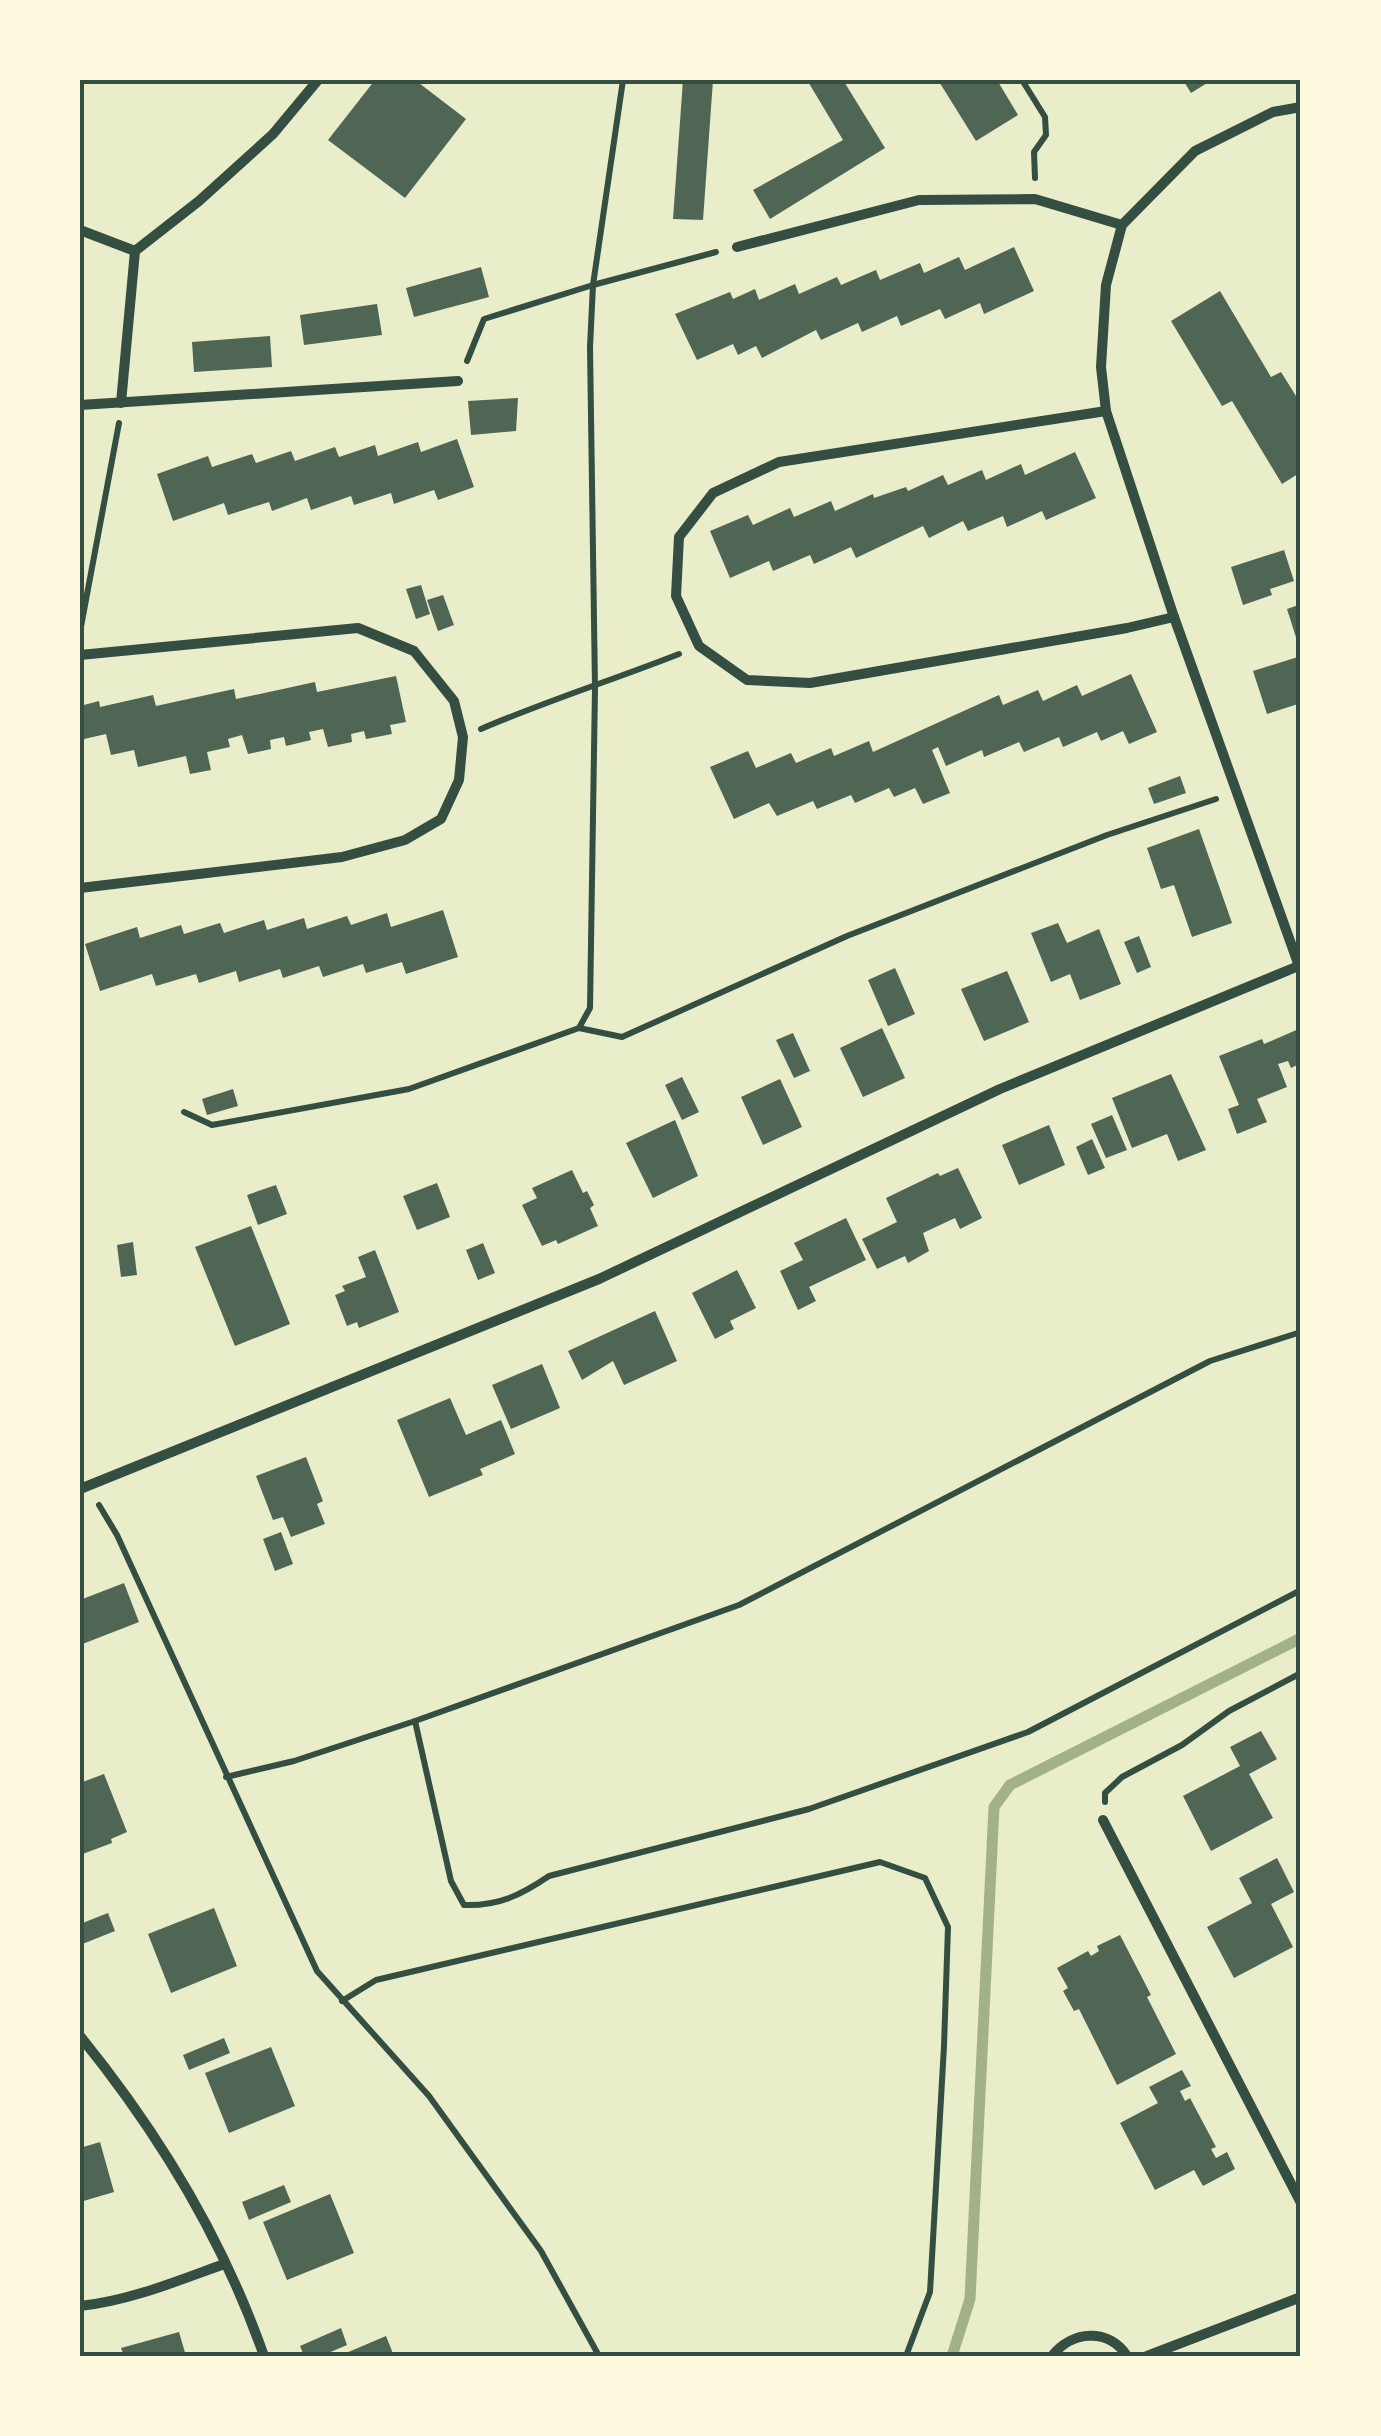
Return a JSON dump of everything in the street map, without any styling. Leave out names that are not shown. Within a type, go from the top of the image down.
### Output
[{"type":"street","points":[[122,403],[134,252],[272,134],[318,80]]},
{"type":"street","points":[[84,1487],[599,1279],[1000,1089],[1300,965],[1174,617],[1106,411],[1102,367],[1106,285],[1122,225],[1195,151],[1273,112],[1301,107]]},
{"type":"street","points":[[737,246],[919,200],[1035,199],[1122,225]]},
{"type":"street","points":[[80,230],[134,252]]},
{"type":"street","points":[[80,405],[458,381]]},
{"type":"street","points":[[1106,411],[779,462],[712,494],[679,537],[676,596],[699,646],[748,680],[810,682],[1174,617]]},
{"type":"street","points":[[80,654],[358,628],[414,652],[454,701],[462,737],[459,780],[441,819],[405,840],[342,857],[80,888]]},
{"type":"street","points":[[1103,1820],[1301,2203]]},
{"type":"street","points":[[80,2036],[84,2049],[129,2096],[198,2208],[248,2312],[264,2356]]},
{"type":"street","points":[[80,2306],[165,2286],[224,2264]]},
{"type":"street","points":[[1146,2356],[1301,2297]]},
{"type":"street","points":[[1052,2356],[1068,2340],[1098,2335],[1112,2340],[1127,2356]]},
{"type":"path","points":[[579,1028],[590,1008],[595,688],[590,347],[593,285],[623,80]]},
{"type":"path","points":[[1022,80],[1045,117],[1046,135],[1034,152],[1035,199]]},
{"type":"path","points":[[458,381],[484,319],[737,246]]},
{"type":"path","points":[[80,634],[122,403]]},
{"type":"path","points":[[462,737],[558,696],[595,688],[699,646]]},
{"type":"path","points":[[184,1112],[212,1126],[409,1089],[579,1028],[622,1037],[847,936],[1107,835],[1238,792]]},
{"type":"path","points":[[226,1777],[294,1761],[415,1721],[739,1605],[1210,1361],[1301,1332]]},
{"type":"path","points":[[84,1487],[117,1535],[317,1971],[440,2112],[541,2251],[599,2356]]},
{"type":"path","points":[[415,1721],[451,1881],[464,1905],[491,1906],[522,1894],[550,1876],[809,1809],[1028,1732],[1301,1590]]},
{"type":"path","points":[[1103,1820],[1105,1794],[1122,1777],[1182,1745],[1228,1711],[1301,1674]]},
{"type":"path","points":[[342,2000],[376,1980],[880,1862],[925,1878],[948,1926],[944,2046],[930,2292],[906,2356]]},
{"type":"building","points":[[375,80],[415,80],[466,119],[405,198],[328,140]]},
{"type":"building","points":[[683,80],[713,80],[703,220],[673,219]]},
{"type":"building","points":[[807,80],[843,80],[885,148],[770,219],[753,190],[843,140]]},
{"type":"building","points":[[938,80],[997,80],[1018,115],[976,141]]},
{"type":"building","points":[[1183,80],[1212,80],[1191,93]]},
{"type":"building","points":[[1014,247],[1034,291],[984,314],[980,303],[945,319],[940,309],[901,326],[897,316],[862,332],[858,323],[821,340],[816,330],[762,358],[756,346],[738,355],[733,344],[697,360],[675,314],[730,292],[733,299],[755,289],[759,300],[795,284],[799,294],[837,277],[841,285],[876,270],[880,280],[920,263],[924,273],[959,257],[965,270]]},
{"type":"building","points":[[481,267],[489,297],[414,317],[406,288]]},
{"type":"building","points":[[1220,291],[1271,377],[1281,372],[1301,404],[1301,472],[1282,484],[1232,401],[1222,406],[1171,321]]},
{"type":"building","points":[[377,304],[382,335],[304,345],[300,315]]},
{"type":"building","points":[[270,336],[272,367],[194,372],[192,342]]},
{"type":"building","points":[[518,398],[516,431],[471,435],[468,401]]},
{"type":"building","points":[[457,439],[474,487],[438,500],[434,490],[394,504],[391,493],[354,505],[351,496],[311,510],[307,498],[272,511],[269,502],[228,515],[224,503],[173,521],[157,474],[208,456],[212,467],[252,454],[256,463],[291,451],[295,461],[335,447],[339,457],[375,445],[378,456],[418,442],[421,452]]},
{"type":"building","points":[[1075,452],[1096,498],[1046,520],[1042,511],[1007,527],[1003,516],[968,531],[963,521],[929,538],[923,526],[856,558],[851,547],[814,564],[810,555],[773,571],[769,561],[730,578],[710,531],[748,515],[753,525],[790,508],[794,517],[831,501],[835,511],[873,494],[874,498],[906,487],[908,491],[943,475],[948,485],[982,470],[986,480],[1021,464],[1025,475]]},
{"type":"building","points":[[1284,550],[1294,581],[1270,589],[1272,595],[1243,605],[1231,567]]},
{"type":"building","points":[[421,585],[430,614],[416,619],[406,589]]},
{"type":"building","points":[[443,595],[454,625],[438,631],[427,600]]},
{"type":"building","points":[[1301,604],[1301,649],[1300,650],[1287,609]]},
{"type":"building","points":[[1301,656],[1301,703],[1267,714],[1253,671]]},
{"type":"building","points":[[1131,674],[1157,732],[1129,744],[1123,731],[1101,741],[1097,732],[1063,747],[1059,737],[1024,752],[1019,742],[984,757],[982,750],[946,766],[938,747],[932,750],[950,793],[923,804],[915,788],[894,797],[889,788],[855,803],[851,795],[817,809],[813,801],[777,816],[769,803],[734,819],[710,767],[748,751],[756,768],[791,753],[796,763],[831,748],[834,756],[869,741],[873,752],[999,695],[1003,705],[1038,690],[1043,701],[1077,685],[1082,696]]},
{"type":"building","points":[[396,676],[406,722],[390,725],[392,734],[366,739],[364,731],[351,734],[352,742],[328,747],[323,729],[309,732],[311,740],[286,746],[284,737],[270,740],[271,749],[248,754],[242,735],[228,739],[230,747],[207,752],[211,770],[190,774],[186,756],[138,767],[134,750],[111,755],[106,734],[80,740],[80,706],[99,701],[100,707],[153,695],[156,706],[234,689],[236,699],[315,682],[317,692]]},
{"type":"building","points":[[1180,776],[1186,793],[1154,804],[1148,788]]},
{"type":"building","points":[[1199,829],[1232,923],[1192,937],[1174,885],[1161,889],[1147,848]]},
{"type":"building","points":[[443,910],[458,957],[406,974],[402,962],[366,973],[363,964],[323,977],[319,966],[283,978],[280,969],[239,982],[236,971],[199,983],[196,974],[156,986],[152,974],[100,991],[85,944],[137,927],[140,938],[181,925],[184,934],[220,923],[224,933],[264,920],[267,930],[304,918],[307,929],[347,916],[351,925],[387,913],[391,927]]},
{"type":"building","points":[[1058,923],[1067,943],[1099,929],[1121,984],[1080,1000],[1070,974],[1051,982],[1031,933]]},
{"type":"building","points":[[1139,936],[1151,967],[1137,973],[1124,942]]},
{"type":"building","points":[[895,968],[915,1014],[888,1026],[868,980]]},
{"type":"building","points":[[1007,971],[1029,1022],[984,1041],[961,989]]},
{"type":"building","points":[[882,1028],[905,1078],[863,1097],[840,1048]]},
{"type":"building","points":[[1301,1028],[1301,1063],[1291,1068],[1288,1061],[1278,1064],[1287,1087],[1257,1099],[1267,1122],[1237,1134],[1228,1109],[1239,1105],[1219,1056],[1262,1039],[1264,1044]]},
{"type":"building","points":[[793,1033],[810,1071],[794,1078],[776,1040]]},
{"type":"building","points":[[1171,1074],[1206,1150],[1178,1161],[1167,1134],[1132,1148],[1112,1098]]},
{"type":"building","points":[[682,1077],[699,1112],[682,1120],[665,1085]]},
{"type":"building","points":[[780,1079],[802,1127],[763,1145],[741,1097]]},
{"type":"building","points":[[233,1089],[238,1106],[207,1115],[202,1099]]},
{"type":"building","points":[[1112,1115],[1127,1150],[1106,1158],[1091,1124]]},
{"type":"building","points":[[675,1120],[698,1176],[653,1198],[626,1143]]},
{"type":"building","points":[[1049,1125],[1065,1165],[1019,1185],[1002,1145]]},
{"type":"building","points":[[1092,1139],[1105,1168],[1088,1175],[1076,1147]]},
{"type":"building","points":[[958,1168],[982,1218],[960,1229],[955,1218],[923,1233],[929,1251],[908,1263],[905,1256],[877,1269],[862,1239],[897,1222],[886,1198],[938,1173],[940,1176]]},
{"type":"building","points":[[572,1170],[594,1205],[590,1208],[598,1226],[558,1244],[556,1240],[542,1246],[522,1205],[537,1198],[532,1188]]},
{"type":"building","points":[[437,1183],[450,1217],[417,1230],[403,1196]]},
{"type":"building","points":[[276,1185],[287,1214],[258,1225],[247,1195]]},
{"type":"building","points":[[846,1218],[866,1260],[809,1287],[816,1301],[798,1310],[780,1271],[803,1260],[794,1243]]},
{"type":"building","points":[[251,1226],[290,1324],[235,1346],[195,1247]]},
{"type":"building","points":[[133,1242],[137,1275],[121,1277],[117,1245]]},
{"type":"building","points":[[483,1243],[495,1273],[478,1280],[466,1250]]},
{"type":"building","points":[[375,1250],[399,1312],[359,1328],[357,1322],[347,1326],[335,1295],[345,1291],[342,1286],[366,1277],[358,1257]]},
{"type":"building","points":[[737,1270],[756,1308],[730,1321],[734,1329],[715,1339],[692,1293]]},
{"type":"building","points":[[655,1311],[677,1361],[624,1385],[613,1361],[582,1380],[568,1351]]},
{"type":"building","points":[[542,1364],[560,1408],[511,1429],[492,1385]]},
{"type":"building","points":[[450,1398],[466,1435],[501,1420],[515,1454],[480,1469],[483,1475],[429,1497],[397,1420]]},
{"type":"building","points":[[306,1457],[323,1501],[317,1504],[325,1524],[291,1537],[283,1517],[273,1520],[256,1476]]},
{"type":"building","points":[[281,1532],[293,1564],[275,1571],[263,1539]]},
{"type":"building","points":[[124,1583],[139,1622],[80,1645],[80,1600]]},
{"type":"building","points":[[1261,1731],[1277,1759],[1249,1774],[1273,1818],[1211,1851],[1183,1796],[1240,1766],[1230,1747]]},
{"type":"building","points":[[104,1774],[127,1832],[111,1839],[112,1843],[80,1855],[80,1783]]},
{"type":"building","points":[[1277,1858],[1294,1892],[1271,1904],[1293,1947],[1234,1978],[1207,1927],[1252,1903],[1239,1878]]},
{"type":"building","points":[[214,1908],[237,1966],[171,1993],[148,1934]]},
{"type":"building","points":[[108,1913],[115,1931],[80,1945],[80,1924]]},
{"type":"building","points":[[1120,1935],[1176,2054],[1117,2085],[1079,2009],[1074,2011],[1063,1991],[1068,1988],[1057,1968],[1088,1951],[1091,1956],[1099,1951],[1097,1946]]},
{"type":"building","points":[[224,2038],[230,2053],[189,2070],[183,2055]]},
{"type":"building","points":[[271,2047],[295,2106],[229,2133],[205,2073]]},
{"type":"building","points":[[1182,2070],[1191,2086],[1180,2091],[1185,2101],[1190,2098],[1216,2147],[1211,2149],[1216,2158],[1227,2152],[1235,2169],[1203,2186],[1194,2170],[1155,2190],[1120,2123],[1158,2103],[1149,2087]]},
{"type":"building","points":[[100,2142],[114,2192],[80,2202],[80,2148]]},
{"type":"building","points":[[284,2185],[291,2202],[249,2220],[242,2202]]},
{"type":"building","points":[[330,2194],[354,2253],[287,2280],[263,2222]]},
{"type":"building","points":[[341,2328],[347,2345],[321,2356],[304,2356],[300,2346]]},
{"type":"building","points":[[179,2332],[186,2356],[124,2356],[121,2348]]},
{"type":"building","points":[[386,2336],[394,2356],[339,2356]]},
{"type":"waterway","points":[[952,2356],[970,2299],[994,1807],[1010,1785],[1301,1638]]}]
